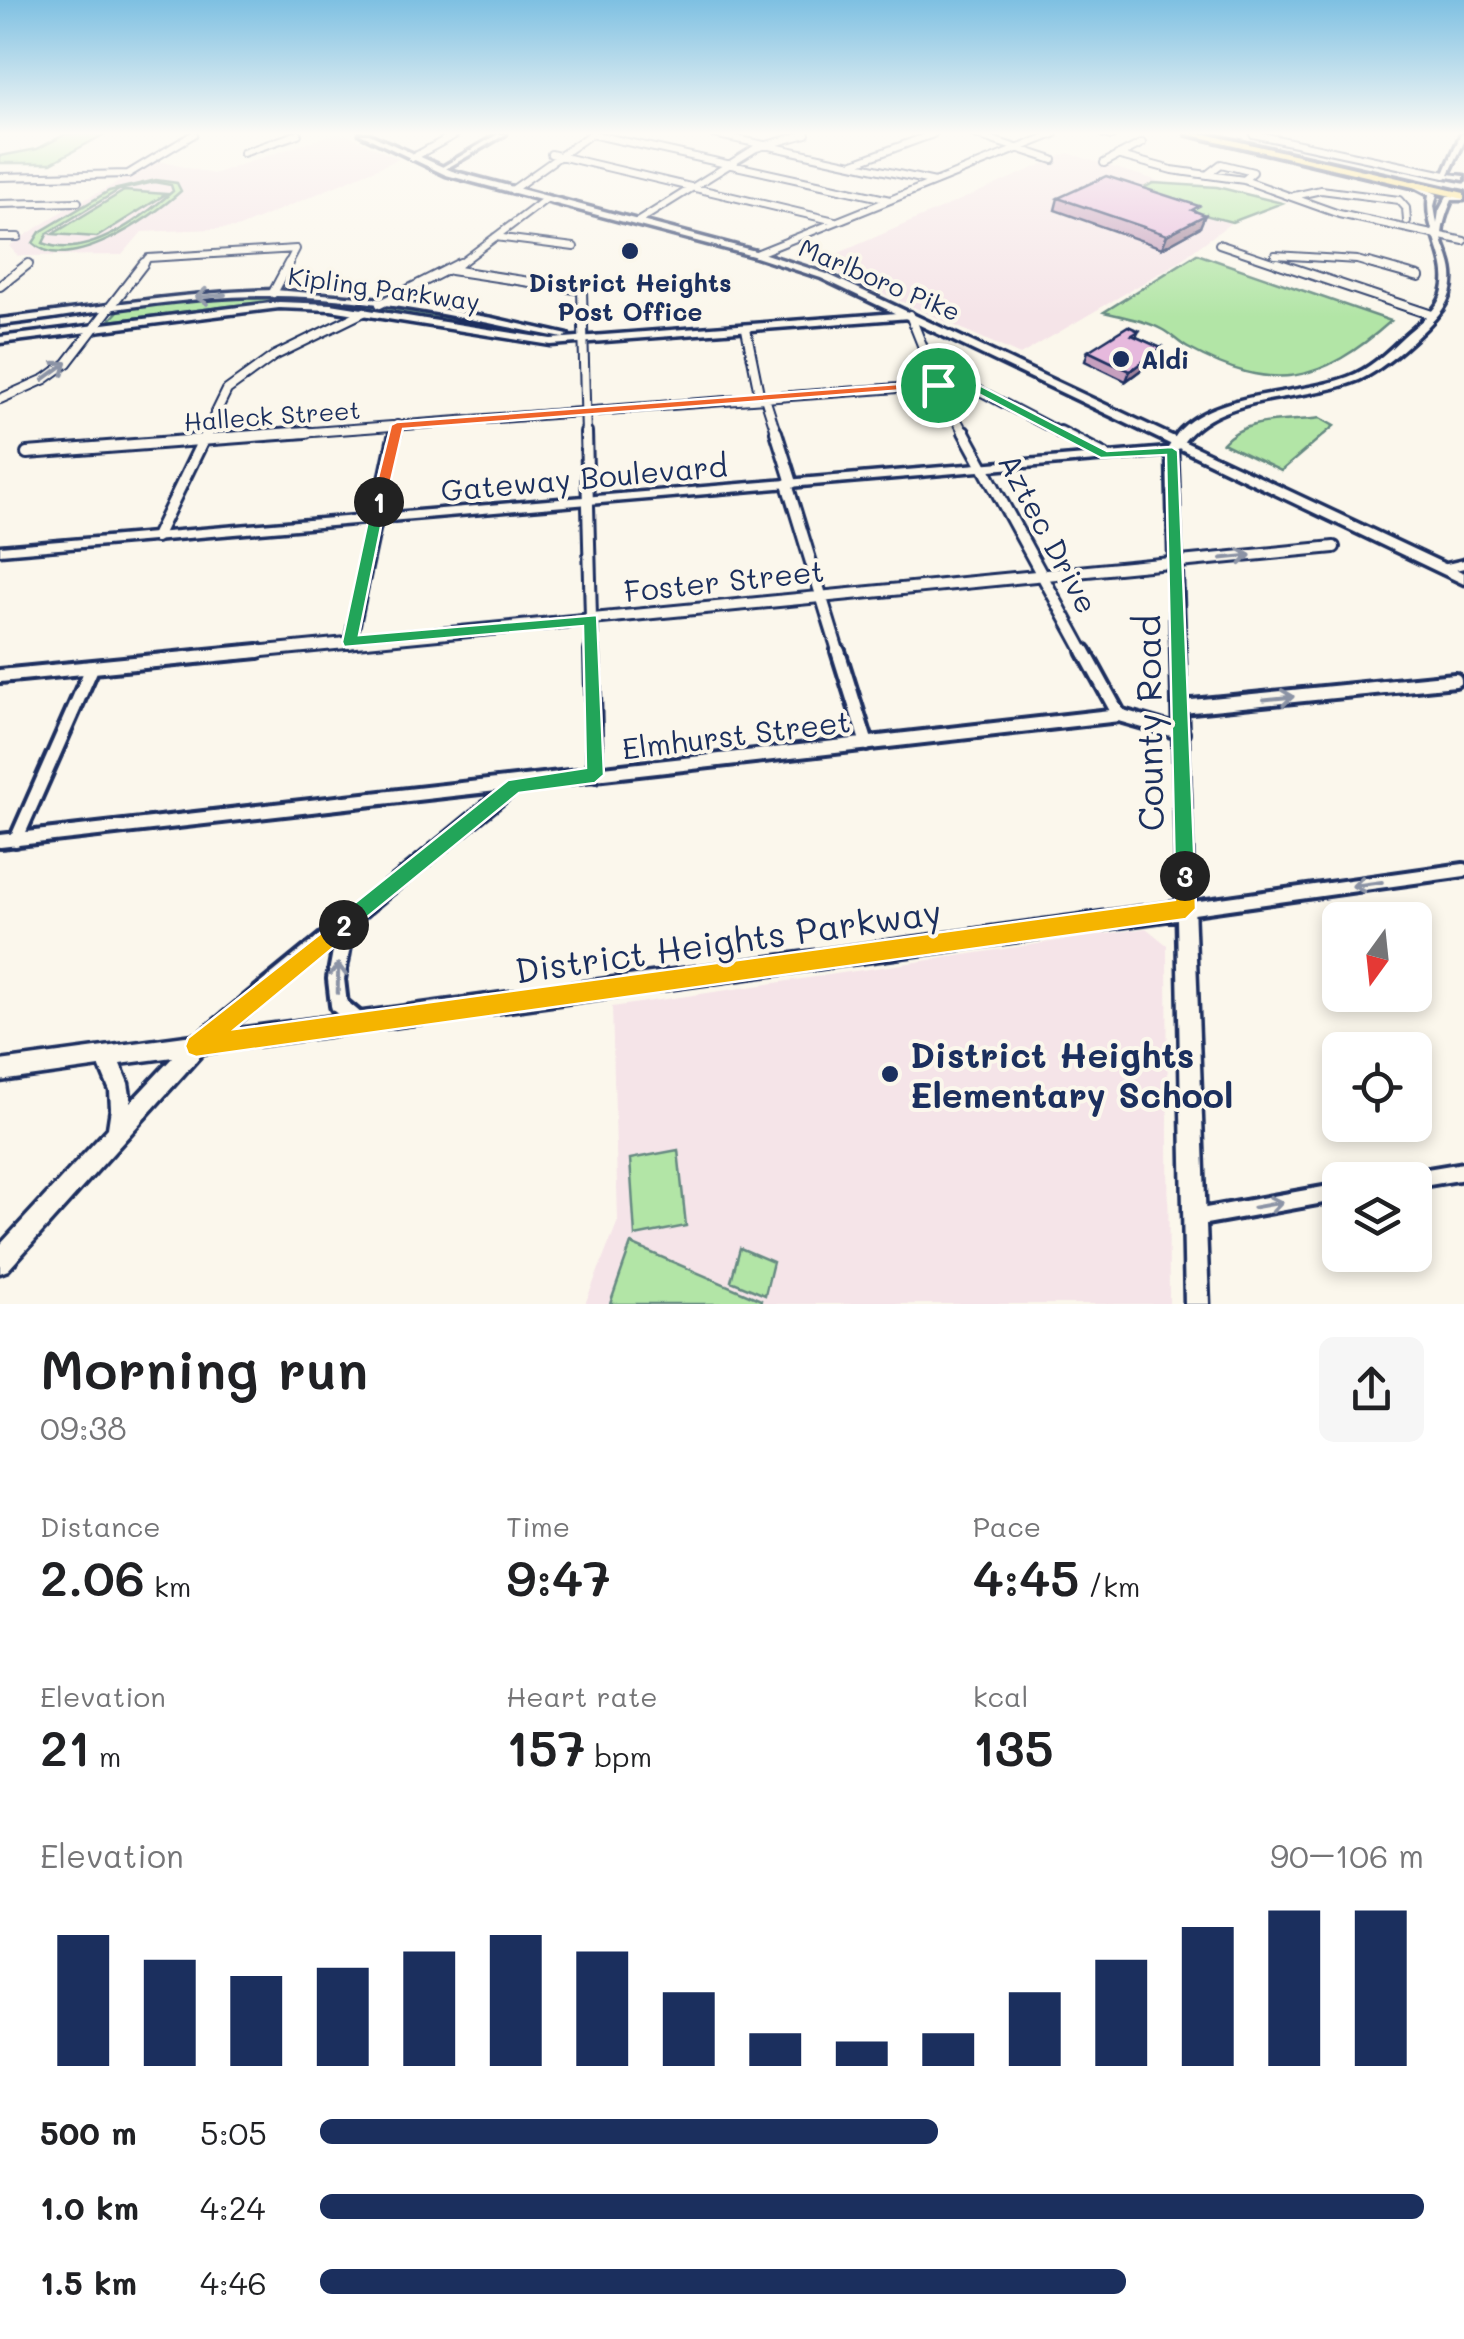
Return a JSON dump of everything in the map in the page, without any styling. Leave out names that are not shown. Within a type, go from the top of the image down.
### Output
[{"type":"main road","name":"Marlboro Pike","points":[[531,195],[812,272],[910,315],[1174,446],[1464,579]]},
{"type":"street","points":[[642,223],[681,195]]},
{"type":"street","points":[[642,223],[692,195]]},
{"type":"street","points":[[726,195],[835,221]]},
{"type":"street","points":[[867,195],[890,200]]},
{"type":"street","points":[[756,254],[903,195]]},
{"type":"street","points":[[1290,195],[1357,219],[1464,242]]},
{"type":"street","points":[[1294,196],[1300,195]]},
{"type":"street","points":[[1362,195],[1399,200],[1408,213],[1407,221]]},
{"type":"street","points":[[1174,446],[1220,410],[1362,376],[1432,315],[1443,302],[1449,279],[1429,212],[1433,195]]},
{"type":"street","points":[[1439,236],[1446,204],[1450,198],[1464,195]]},
{"type":"street","points":[[380,304],[450,270],[546,199]]},
{"type":"street","points":[[0,204],[78,202]]},
{"type":"street","points":[[0,237],[18,237]]},
{"type":"street","points":[[495,237],[574,246]]},
{"type":"street","points":[[1219,244],[1432,315]]},
{"type":"street","points":[[0,399],[56,373],[148,258],[296,250],[273,293]]},
{"type":"street","points":[[1263,257],[1357,260],[1418,277]]},
{"type":"street","points":[[1328,279],[1326,268],[1332,260]]},
{"type":"street","points":[[0,286],[28,264]]},
{"type":"street","points":[[450,270],[576,286],[582,291],[595,775]]},
{"type":"street","name":"Kipling Parkway","points":[[0,322],[273,293],[380,304],[583,341]]},
{"type":"street","name":"Kipling Parkway","points":[[0,340],[266,305],[313,305],[533,341],[583,341],[910,315]]},
{"type":"street","points":[[156,537],[227,390],[274,356],[364,312]]},
{"type":"street","name":"Aztec Drive","points":[[910,315],[938,385],[1119,716]]},
{"type":"street","points":[[746,329],[762,398],[867,744]]},
{"type":"street","points":[[931,370],[948,374],[1105,455]]},
{"type":"street","name":"Halleck Street","points":[[27,453],[938,385]]},
{"type":"street","points":[[350,642],[397,425]]},
{"type":"street","name":"Gateway Boulevard","points":[[0,550],[986,468],[1174,446]]},
{"type":"street","name":"County Road","points":[[1174,446],[1197,1304]]},
{"type":"street","name":"Foster Street","points":[[0,676],[1334,548]]},
{"type":"street","points":[[1442,568],[1464,564]]},
{"type":"street","points":[[16,840],[92,668]]},
{"type":"street","points":[[1182,707],[1454,680]]},
{"type":"street","points":[[1119,716],[1182,733]]},
{"type":"street","name":"Elmhurst Street","points":[[0,841],[1119,716]]},
{"type":"street","points":[[0,1262],[196,1046],[515,785]]},
{"type":"street","name":"District Heights Parkway","points":[[0,1072],[1464,870]]},
{"type":"street","points":[[346,924],[336,979],[339,1005],[361,1023]]},
{"type":"street","points":[[106,1058],[119,1079],[124,1103],[118,1130]]},
{"type":"street","points":[[1432,1176],[1464,1171]]},
{"type":"street","points":[[1195,1218],[1322,1195]]},
{"type":"shaded area","points":[[94,195],[315,195],[237,228],[142,232],[122,255],[18,256],[9,246]]},
{"type":"shaded area","points":[[972,195],[1164,195],[1177,208],[1232,222],[1177,263],[1020,355],[816,263]]},
{"type":"shaded area","name":"District Heights Elementary School","points":[[1146,928],[1167,945],[1169,1304],[585,1304],[618,1221],[612,1007]]},
{"type":"green space","points":[[103,195],[111,195],[48,233],[43,243],[60,247],[95,242],[130,224],[168,195],[176,195],[129,229],[86,248],[48,251],[33,243],[40,232]]},
{"type":"green space","points":[[118,195],[165,195],[97,237],[53,234]]},
{"type":"green space","points":[[1144,195],[1249,195],[1282,203],[1232,222]]},
{"type":"green space","points":[[1197,254],[1391,321],[1341,358],[1318,369],[1271,376],[1218,363],[1156,327],[1104,312]]},
{"type":"green space","points":[[238,295],[322,297],[565,338],[535,338],[314,302],[245,304],[109,321],[120,309]]},
{"type":"green space","points":[[1320,418],[1334,426],[1281,471],[1223,443],[1244,428]]},
{"type":"green space","points":[[678,1150],[686,1226],[635,1236],[630,1159]]},
{"type":"green space","points":[[631,1244],[761,1300],[760,1304],[610,1304]]},
{"type":"green space","points":[[740,1248],[773,1262],[765,1295],[731,1281]]},
{"type":"building","points":[[1164,195],[1199,206],[1192,210],[1205,215],[1167,235],[1058,198]]},
{"type":"building","points":[[1128,326],[1139,331],[1132,335],[1161,348],[1130,371],[1088,351]]},
{"type":"place","name":"District Heights Post Office","points":[[630,251]]},
{"type":"place","name":"Aldi","points":[[1121,359]]},
{"type":"place","name":"District Heights Elementary School","points":[[890,1074]]},
{"type":"route","points":[[931,370],[948,374],[1105,455],[1172,451],[1186,909],[196,1046],[515,785],[595,775],[591,619],[350,642],[397,425],[938,385],[931,370]]}]
